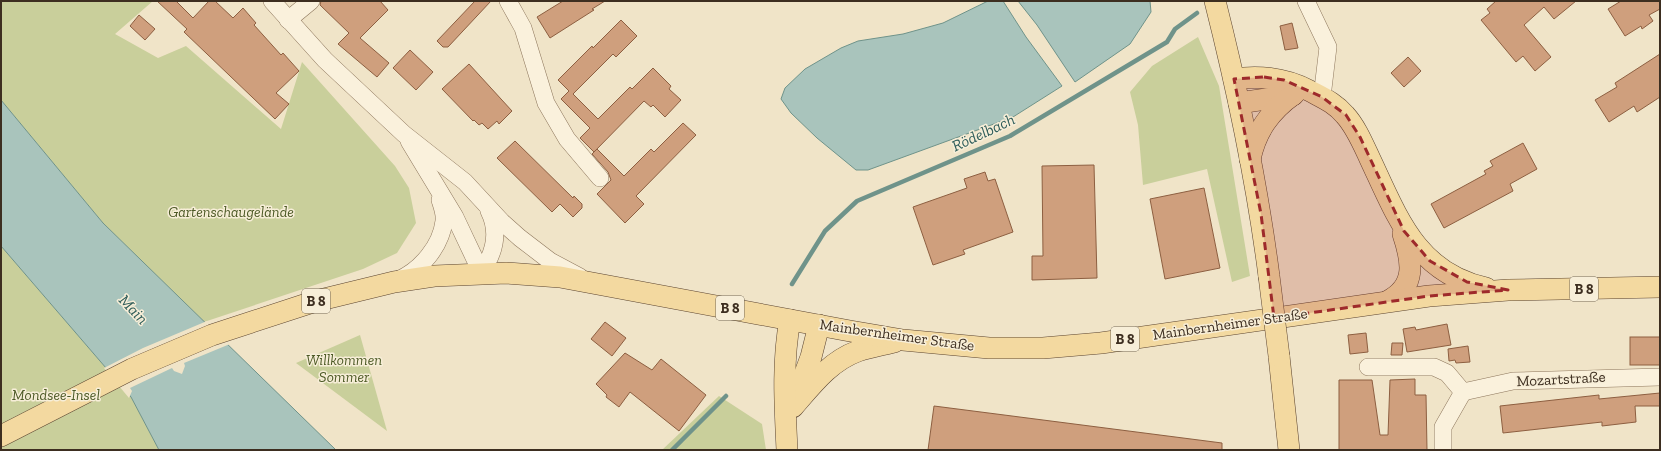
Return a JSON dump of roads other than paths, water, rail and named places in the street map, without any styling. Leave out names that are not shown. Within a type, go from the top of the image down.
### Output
[{"type":"main road","points":[[1215,1],[1234,79],[1261,214],[1289,450]]},
{"type":"main road","points":[[1234,79],[1264,76],[1284,80],[1319,96],[1346,115],[1360,137],[1398,219],[1406,242],[1411,269],[1402,291],[1388,301]]},
{"type":"main road","points":[[1238,103],[1294,94],[1319,96]]},
{"type":"main road","points":[[1250,160],[1256,137],[1268,118],[1280,105],[1294,94]]},
{"type":"main road","points":[[1398,219],[1412,242],[1430,261],[1442,270],[1467,282],[1494,289],[1508,290]]},
{"type":"main road","name":"Mainbernheimer Straße","points":[[1,436],[171,351],[228,329],[316,301],[394,282],[434,276],[481,272],[530,274],[590,281],[790,320],[903,340],[989,348],[1044,348],[1101,343],[1429,296],[1508,290],[1660,287]]},
{"type":"main road","points":[[787,450],[790,416],[786,351],[790,320]]},
{"type":"main road","points":[[790,416],[811,357],[819,325]]},
{"type":"main road","points":[[790,416],[818,377],[837,362],[857,352],[903,340]]},
{"type":"street","name":"Mainbernheimer Straße","points":[[272,1],[325,60],[404,134],[465,182],[502,222],[534,250],[550,261],[590,281]]},
{"type":"street","points":[[288,20],[311,1]]},
{"type":"street","points":[[508,1],[523,28],[546,102],[568,139],[600,178]]},
{"type":"street","points":[[1306,1],[1328,47],[1319,96]]},
{"type":"street","name":"Mainbernheimer Straße","points":[[404,134],[438,192],[455,217],[481,272],[488,262],[494,243],[494,222],[485,204]]},
{"type":"street","name":"Mainbernheimer Straße","points":[[394,282],[405,277],[424,261],[439,237],[444,220],[438,192]]},
{"type":"street","points":[[1368,367],[1434,367],[1447,373],[1464,392],[1443,427],[1443,450]]},
{"type":"street","name":"Mozartstraße","points":[[1464,392],[1513,381],[1660,377]]},
{"type":"water","points":[[988,1],[1003,1],[1026,37],[1062,86],[1013,117],[868,170],[856,170],[817,138],[791,113],[781,99],[785,88],[805,69],[841,48],[858,41],[903,34],[943,23]]},
{"type":"water","points":[[1018,1],[1150,1],[1151,12],[1130,44],[1075,82],[1037,25]]},
{"type":"water","name":"Main","points":[[1,100],[103,223],[336,450],[159,450],[131,397],[1,246]]},
{"type":"waterway","name":"Rödelbach","points":[[792,284],[825,231],[857,201],[1010,136],[1167,42],[1175,29],[1197,13]]},
{"type":"waterway","name":"Rödelbach","points":[[672,450],[726,396]]},
{"type":"park label","name":"Gartenschaugelände","points":[[231,212]]},
{"type":"park label","name":"Willkommen Sommer","points":[[344,368]]},
{"type":"park label","name":"Mondsee-Insel","points":[[56,395]]}]
